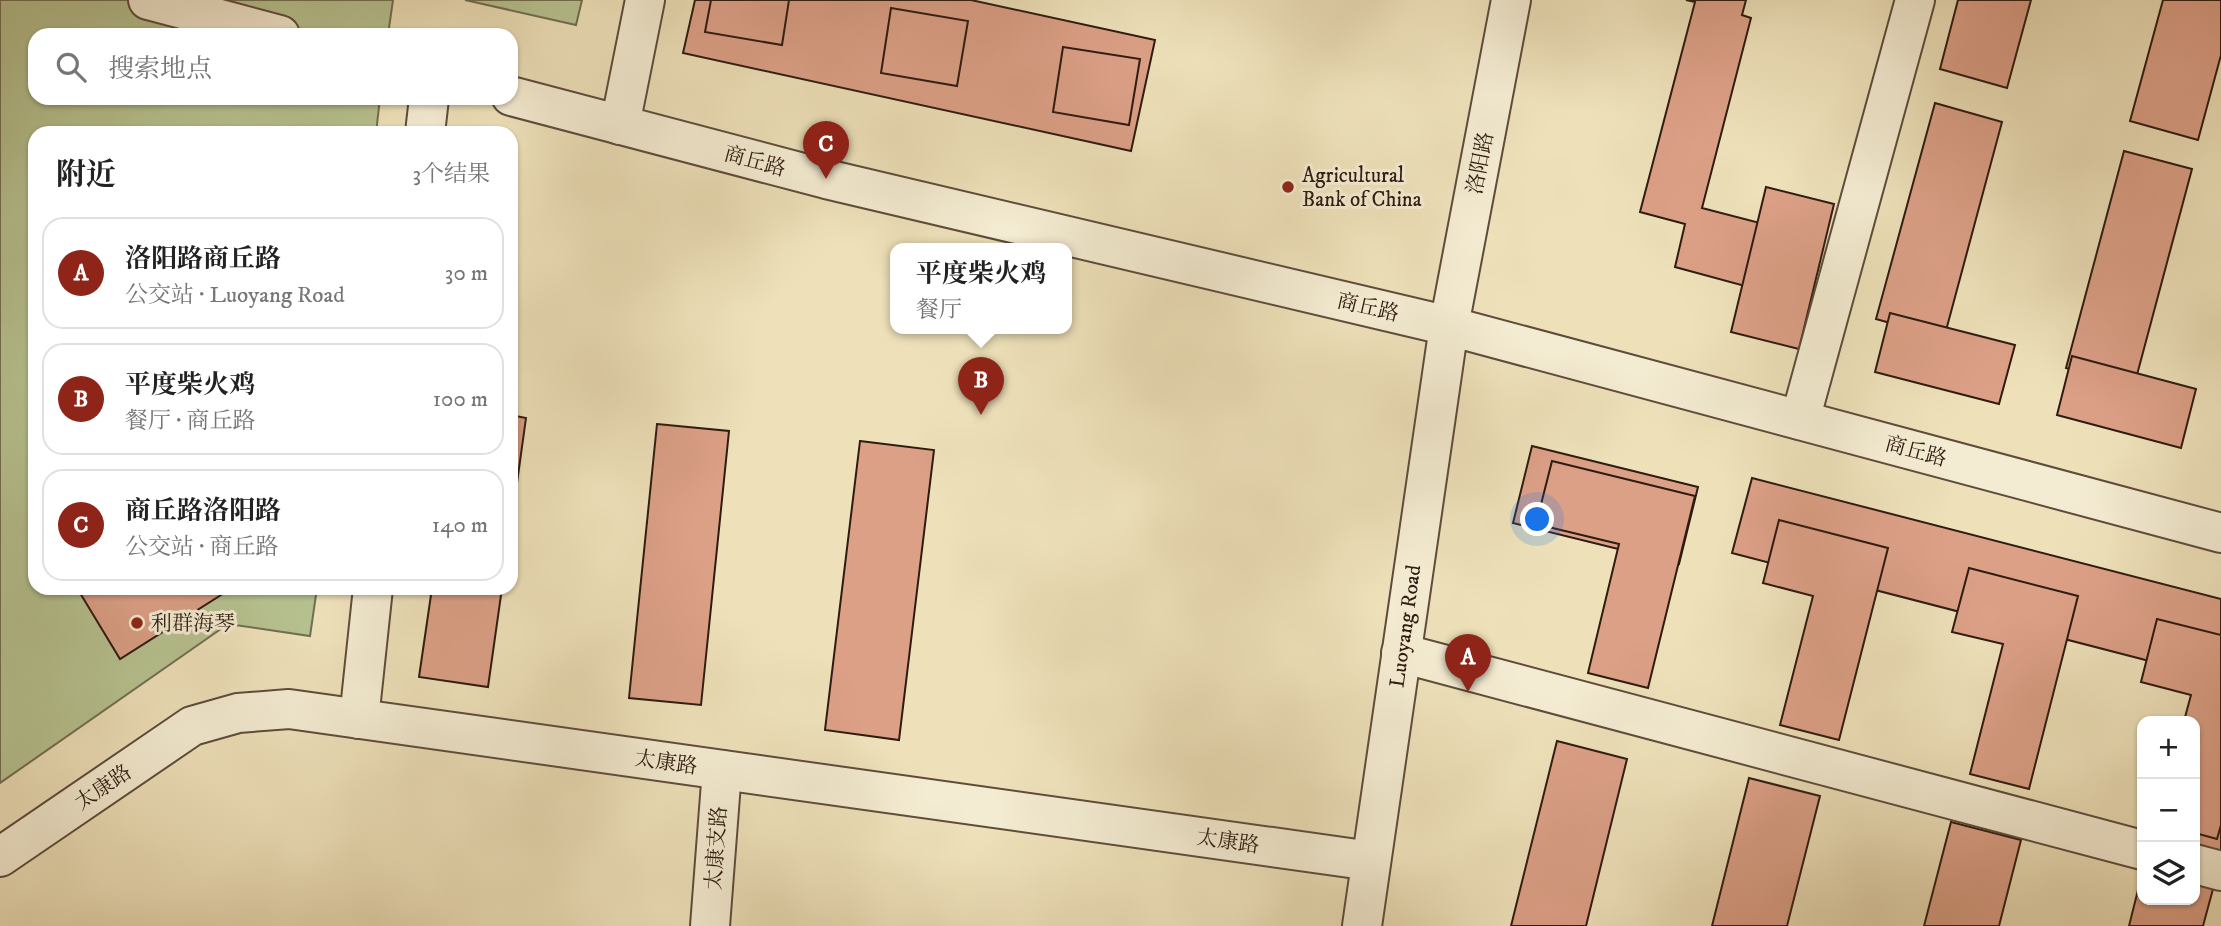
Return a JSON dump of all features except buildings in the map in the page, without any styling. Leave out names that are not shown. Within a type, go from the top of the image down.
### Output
[{"type":"street","points":[[148,0],[254,28]]},
{"type":"street","points":[[620,125],[645,0]]},
{"type":"street","name":"洛阳路","points":[[1449,326],[1511,0]]},
{"type":"street","points":[[1800,420],[1915,0]]},
{"type":"street","name":"商丘路","points":[[518,98],[826,179],[1449,326],[2221,533]]},
{"type":"street","points":[[426,126],[428,105]]},
{"type":"street","name":"Luoyang Road","points":[[1362,926],[1449,326]]},
{"type":"street","points":[[359,719],[372,595]]},
{"type":"street","points":[[1401,653],[2137,849]]},
{"type":"street","name":"太康路","points":[[0,858],[192,726],[238,713],[289,709],[1371,861]]},
{"type":"street","name":"太康支路","points":[[710,926],[722,770]]},
{"type":"street","points":[[2200,865],[2221,871]]},
{"type":"green space","points":[[0,0],[393,0],[389,28],[28,28],[28,105],[379,105],[377,126],[28,126],[28,595],[316,595],[310,636],[228,624],[0,783]]},
{"type":"green space","points":[[465,0],[582,0],[576,25]]},
{"type":"place","name":"商丘路洛阳路","points":[[826,179]]},
{"type":"place","name":"Agricultural Bank of China","points":[[1288,187]]},
{"type":"place","name":"平度柴火鸡","points":[[981,415]]},
{"type":"place","name":"利群海琴","points":[[137,623]]},
{"type":"place","name":"洛阳路商丘路","points":[[1468,692]]}]
